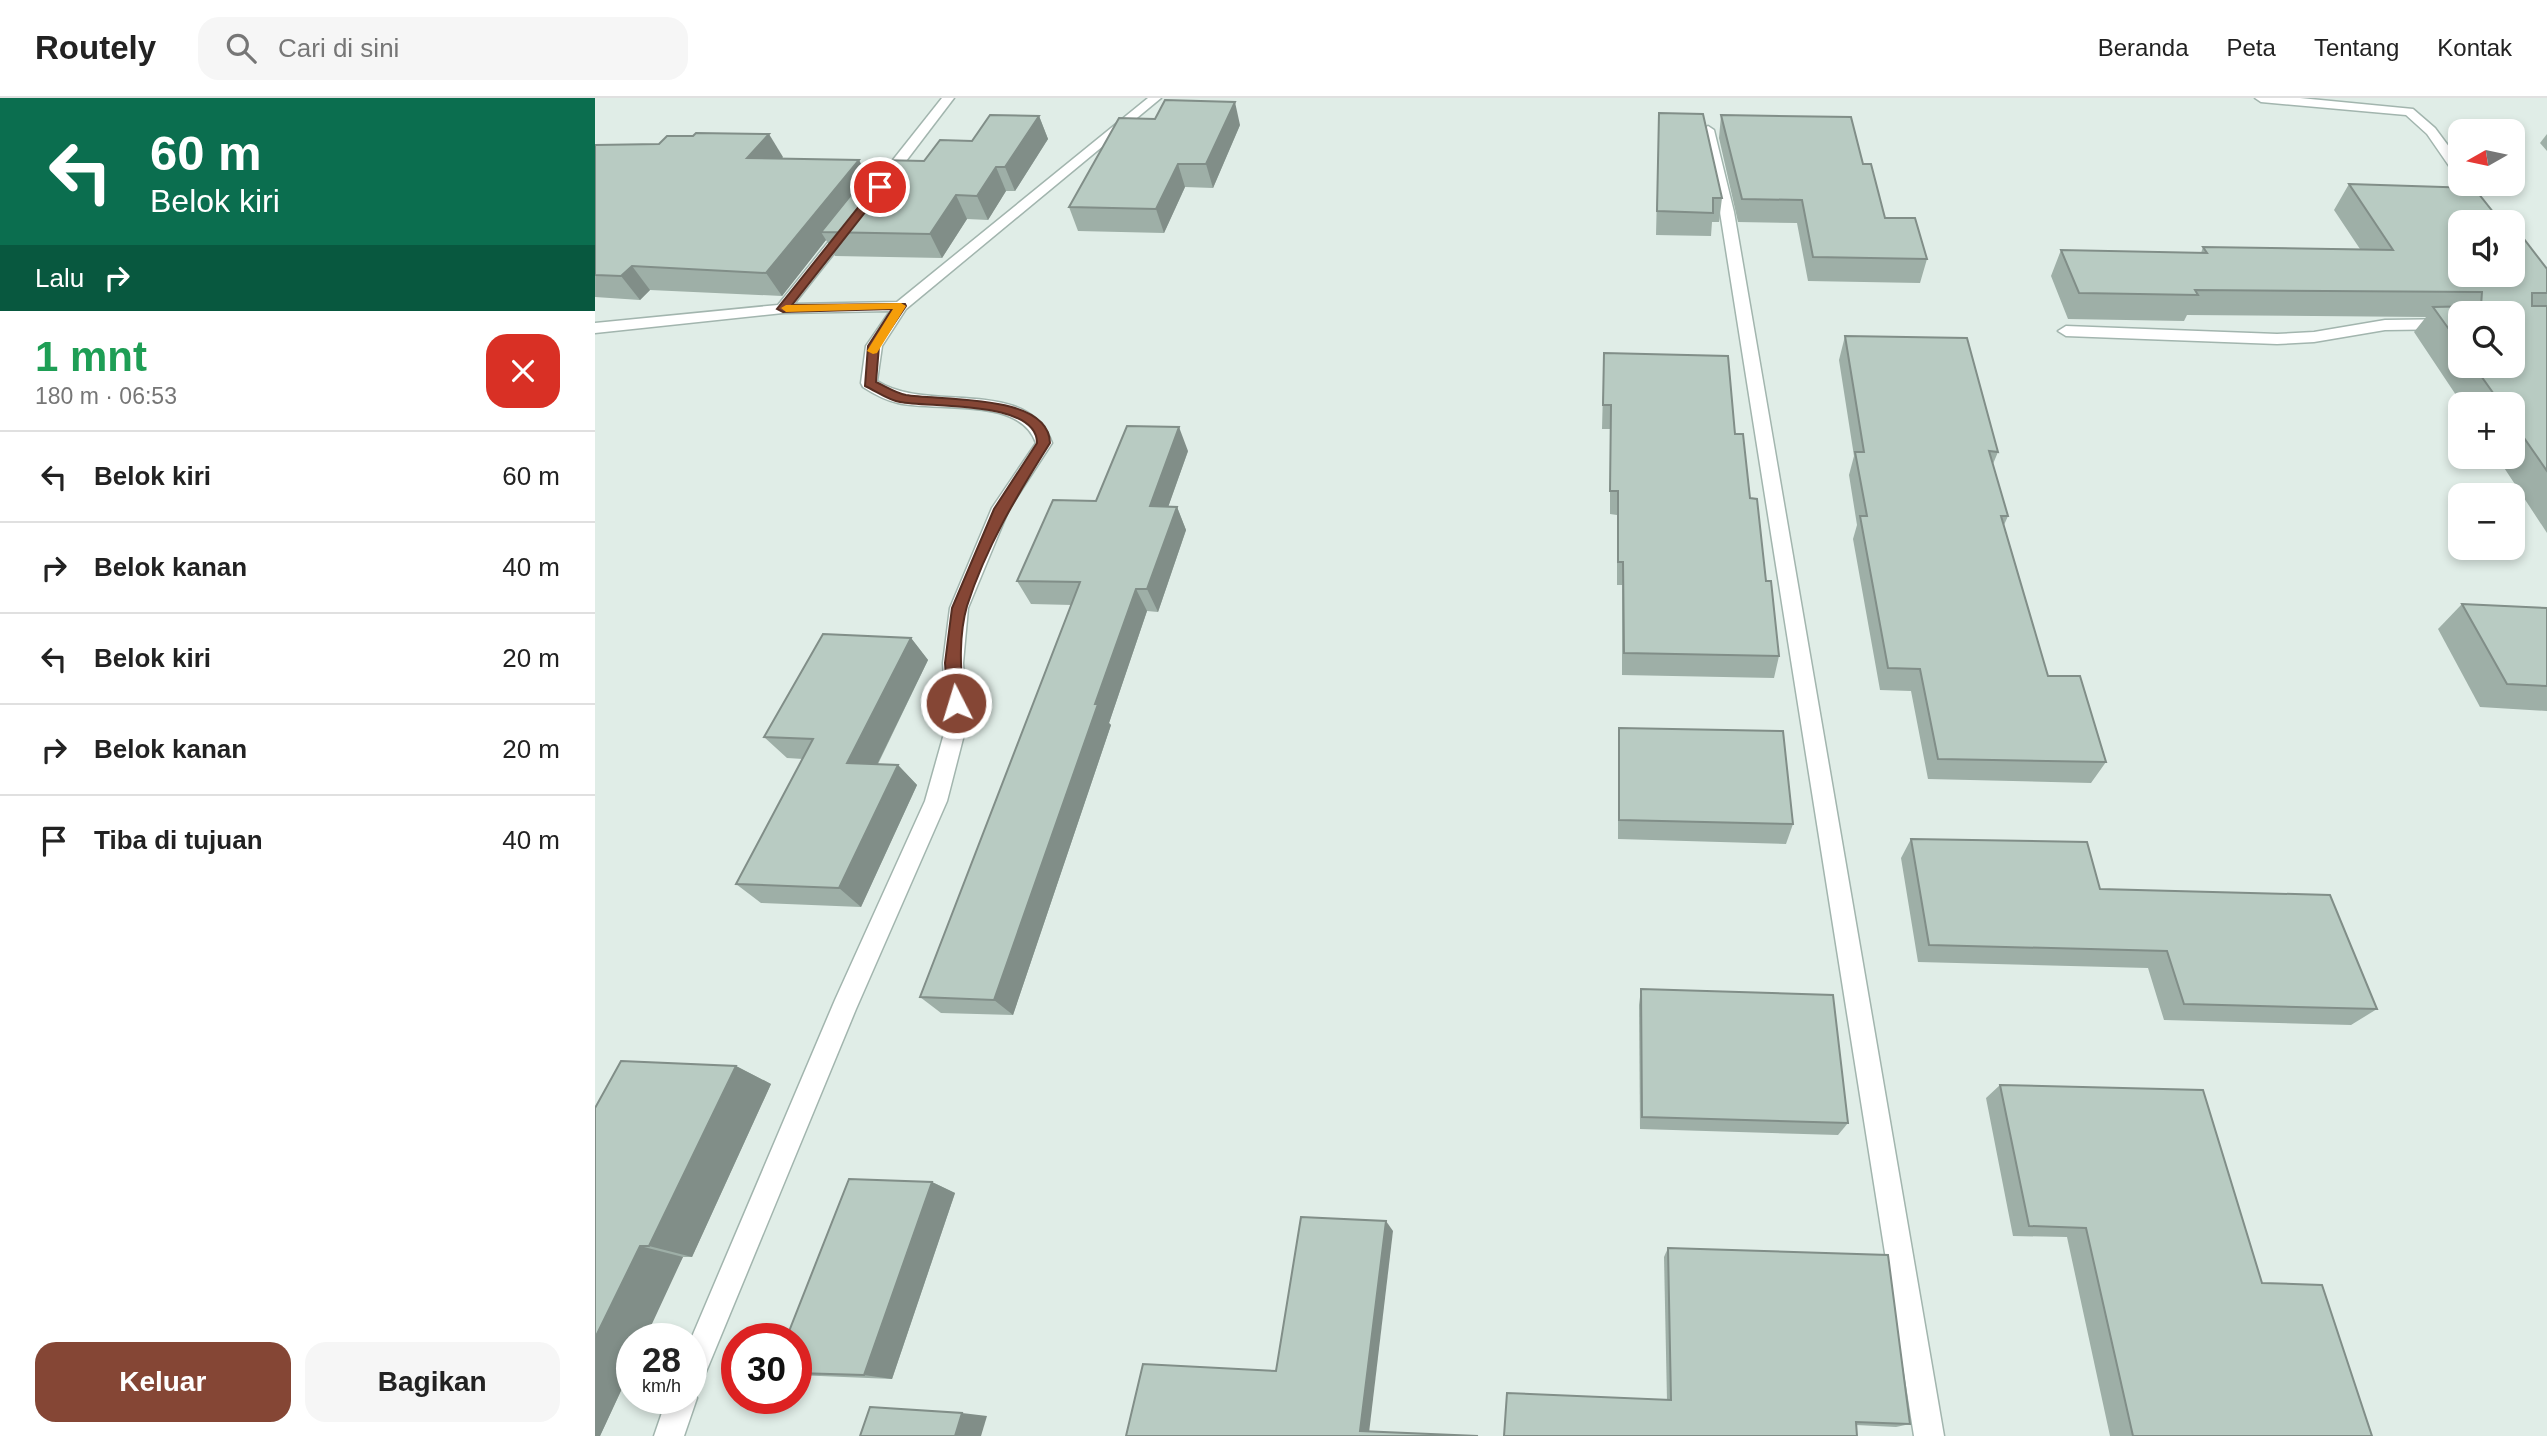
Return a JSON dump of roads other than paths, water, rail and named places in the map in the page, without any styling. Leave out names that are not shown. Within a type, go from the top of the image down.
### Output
[{"type":"street","points":[[871,197],[948,98]]},
{"type":"street","points":[[707,1336],[844,1008],[936,802],[957,723],[953,663],[960,608],[1001,509],[1044,443],[1043,433],[1036,422],[1015,412],[963,403],[901,398],[869,383],[874,346],[901,306],[1155,98]]},
{"type":"street","points":[[2261,98],[2409,112],[2431,131],[2448,155]]},
{"type":"street","points":[[1708,130],[1727,212],[1929,1436]]},
{"type":"street","points":[[783,309],[855,218]]},
{"type":"street","points":[[595,328],[783,309],[901,306]]},
{"type":"street","points":[[2066,331],[2277,339],[2314,337],[2385,325],[2448,324]]},
{"type":"street","points":[[669,1436],[677,1414]]}]
